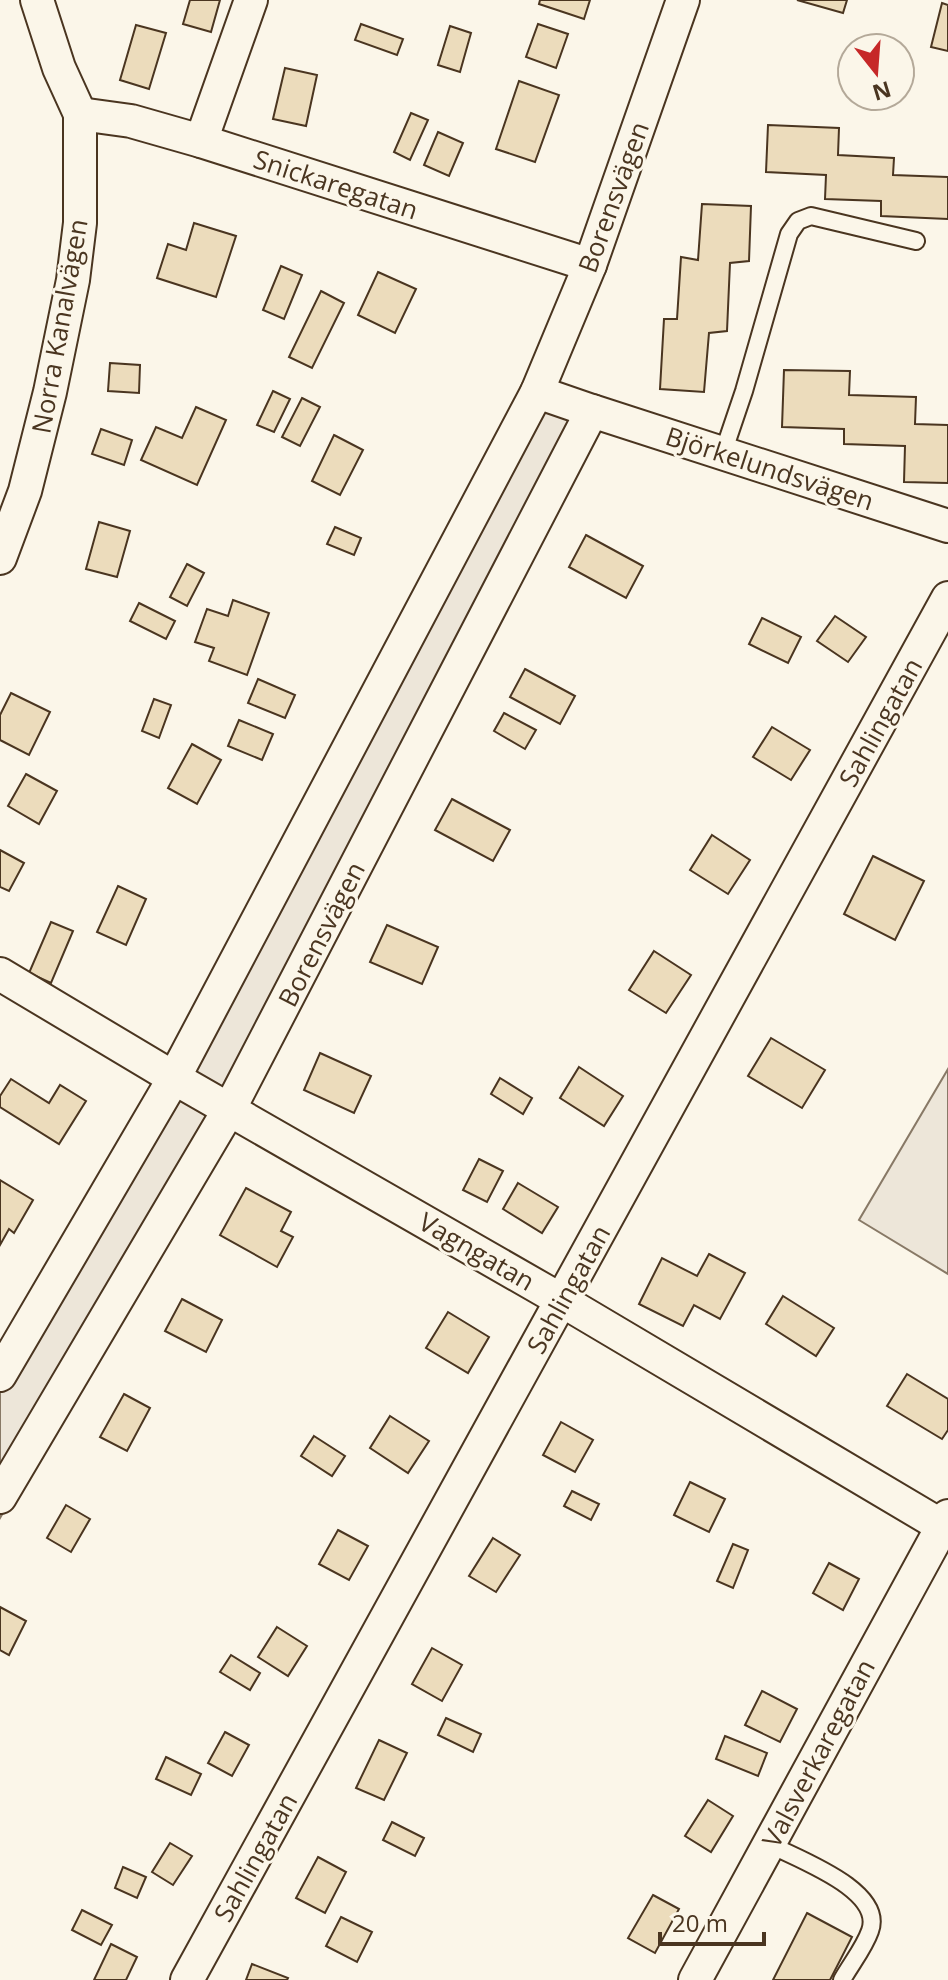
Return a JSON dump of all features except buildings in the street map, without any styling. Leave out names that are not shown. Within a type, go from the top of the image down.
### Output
[{"type":"street","name":"Norra Kanalvägen","points":[[0,558],[25,491],[50,392],[73,280],[80,223],[80,114],[59,68],[37,0]]},
{"type":"street","points":[[201,141],[251,0]]},
{"type":"street","name":"Borensvägen","points":[[0,1375],[174,1078],[537,392],[590,265],[683,0]]},
{"type":"street","name":"Snickaregatan","points":[[80,114],[131,121],[201,141],[590,265]]},
{"type":"street","points":[[537,392],[592,411]]},
{"type":"street","name":"Borensvägen","points":[[0,1497],[230,1108],[592,411]]},
{"type":"street","name":"Björkelundsvägen","points":[[592,411],[948,526]]},
{"type":"street","name":"Sahlingatan","points":[[187,1980],[948,598]]},
{"type":"street","name":"Vagngatan","points":[[0,974],[174,1078],[945,1521]]},
{"type":"street","name":"Valsverkaregatan","points":[[695,1980],[945,1521]]},
{"type":"lane","points":[[723,453],[789,234],[798,221],[811,216],[916,241]]},
{"type":"lane","points":[[769,1844],[854,1889],[866,1901],[871,1913],[871,1929],[842,1980]]},
{"type":"shaded area","points":[[538,397],[583,410],[228,1125],[0,1518],[0,1384]]},
{"type":"shaded area","points":[[948,1069],[948,1274],[859,1220]]}]
